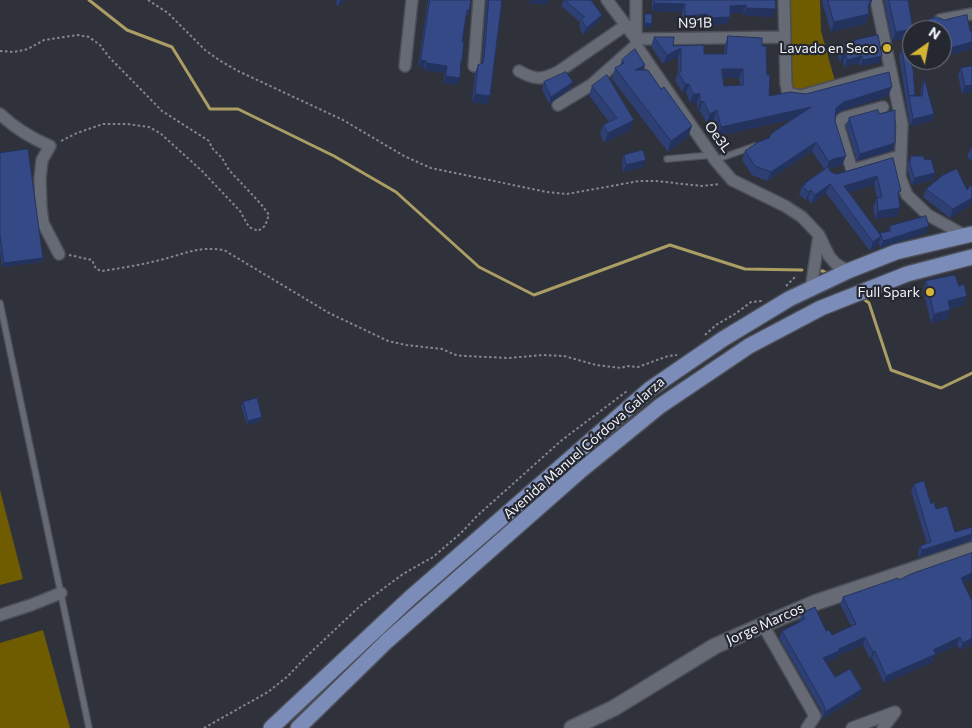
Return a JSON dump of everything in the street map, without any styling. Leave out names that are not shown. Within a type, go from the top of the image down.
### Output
[{"type":"main road","name":"Avenida Manuel Córdova Galarza","points":[[271,728],[410,598],[650,388],[723,339],[789,299],[848,271],[896,252],[968,234]]},
{"type":"main road","name":"Avenida Manuel Córdova Galarza","points":[[298,728],[387,641],[586,466],[660,406],[749,346],[820,308],[907,274],[972,257]]},
{"type":"main road","name":"Jorge Marcos","points":[[572,728],[614,708],[715,646],[762,625],[817,602],[972,550]]},
{"type":"main road","points":[[410,598],[422,611]]},
{"type":"street","points":[[405,66],[412,0]]},
{"type":"street","points":[[474,66],[479,0]]},
{"type":"street","name":"Oe3L","points":[[607,0],[626,25],[713,157],[732,180],[785,206],[802,217],[819,235],[829,256],[836,264],[848,271]]},
{"type":"street","points":[[558,105],[591,85],[636,42],[636,0]]},
{"type":"street","points":[[784,0],[786,84],[788,93],[801,96],[891,70]]},
{"type":"street","points":[[876,0],[902,124],[900,177],[907,196],[928,215],[968,234]]},
{"type":"street","points":[[940,20],[972,14]]},
{"type":"street","points":[[520,71],[533,78],[548,77],[626,25]]},
{"type":"street","name":"N91B","points":[[636,42],[785,37]]},
{"type":"street","points":[[852,170],[839,128],[839,122],[843,118],[883,108]]},
{"type":"street","points":[[0,114],[11,125],[35,140],[50,146],[42,160],[40,179],[41,208],[43,223],[59,254]]},
{"type":"street","points":[[839,173],[900,156]]},
{"type":"street","points":[[811,289],[819,235]]},
{"type":"street","points":[[0,615],[61,593]]},
{"type":"street","points":[[762,625],[815,716],[807,728]]},
{"type":"street","points":[[852,728],[895,712],[884,728]]},
{"type":"lane","points":[[667,159],[713,157],[764,143]]},
{"type":"lane","points":[[0,303],[90,728]]},
{"type":"path","points":[[148,0],[168,13],[205,50],[219,60],[238,71],[343,120],[404,156],[431,168],[547,192],[566,194],[639,181],[702,186],[720,184],[732,180]]},
{"type":"path","points":[[0,51],[14,52],[28,49],[44,40],[69,36],[89,37],[100,45],[109,57],[162,111],[209,141],[212,148],[222,158],[229,170],[269,215],[265,226],[258,231],[249,227],[240,211],[202,170],[168,139],[149,127],[127,124],[103,124],[77,133],[50,146]]},
{"type":"path","points":[[59,254],[92,260],[96,269],[102,271],[161,260],[207,248],[224,250],[329,313],[388,342],[442,349],[456,355],[509,358],[543,354],[564,356],[621,368],[627,366],[638,367],[668,356],[678,355],[672,359]]},
{"type":"path","points":[[785,287],[795,277]]},
{"type":"path","points":[[700,340],[716,325],[751,302],[764,300]]},
{"type":"path","points":[[204,728],[268,692],[281,682],[360,606],[403,574],[433,557],[462,533],[477,516],[562,440],[628,390]]},
{"type":"shaded area","points":[[789,0],[820,0],[821,31],[835,81],[811,91],[800,90],[789,83]]},
{"type":"shaded area","points":[[0,490],[23,579],[0,585]]},
{"type":"shaded area","points":[[43,630],[70,728],[0,728],[0,643]]},
{"type":"building","points":[[430,0],[471,0],[469,11],[467,10],[462,42],[464,42],[460,78],[446,76],[447,66],[427,63],[421,60]]},
{"type":"building","points":[[489,0],[502,0],[490,96],[475,94],[478,65],[483,63],[484,58]]},
{"type":"building","points":[[565,0],[591,0],[602,15],[586,28],[581,19],[584,17]]},
{"type":"building","points":[[654,0],[775,0],[776,9],[746,8],[746,5],[730,6],[730,17],[708,18],[707,14],[685,16],[685,4],[654,3]]},
{"type":"building","points":[[828,0],[871,0],[868,6],[869,14],[834,22]]},
{"type":"building","points":[[889,0],[908,0],[911,20],[902,20],[902,31],[896,32]]},
{"type":"building","points":[[645,14],[652,14],[652,24],[645,23]]},
{"type":"building","points":[[967,15],[970,31],[972,31],[972,42],[952,47],[952,20],[944,20]]},
{"type":"building","points":[[937,17],[944,20],[929,20],[929,19]]},
{"type":"building","points":[[878,35],[882,56],[863,60],[862,56],[847,60],[846,55],[843,55],[840,45]]},
{"type":"building","points":[[728,36],[762,38],[762,46],[766,46],[767,75],[770,75],[769,96],[790,92],[806,94],[889,72],[892,87],[844,102],[836,108],[835,121],[846,156],[829,162],[816,142],[771,172],[755,166],[745,151],[758,142],[769,138],[772,133],[811,107],[721,127],[717,110],[710,114],[703,101],[700,102],[700,94],[693,94],[689,84],[685,84],[678,72],[681,72],[681,48],[667,55],[654,37],[674,37],[673,46],[704,45],[704,54],[726,54]],"holes":[[[722,69],[743,69],[743,85],[724,86]]]},
{"type":"building","points":[[635,49],[645,65],[635,70],[648,70],[661,89],[664,87],[692,126],[671,141],[615,68],[624,63],[622,60]]},
{"type":"building","points":[[972,66],[972,85],[965,86],[961,68]]},
{"type":"building","points":[[905,70],[913,70],[915,95],[909,96]]},
{"type":"building","points":[[566,72],[573,82],[551,97],[544,82]]},
{"type":"building","points":[[607,75],[634,120],[608,133],[603,125],[617,118],[592,86]]},
{"type":"building","points":[[924,78],[934,114],[913,119],[909,96],[922,96]]},
{"type":"building","points":[[878,110],[879,114],[895,110],[895,143],[860,154],[849,118]]},
{"type":"building","points":[[28,149],[43,258],[4,263],[0,236],[0,153]]},
{"type":"building","points":[[643,150],[646,160],[626,165],[624,155]]},
{"type":"building","points":[[911,156],[923,156],[925,160],[931,159],[935,173],[914,178],[910,164]]},
{"type":"building","points":[[893,158],[901,191],[898,192],[900,208],[878,211],[877,198],[882,197],[877,176],[844,186],[881,236],[873,242],[830,184],[815,195],[811,190],[809,192],[802,186],[828,167],[830,171],[837,174]]},
{"type":"building","points":[[957,169],[967,190],[972,184],[972,198],[953,209],[926,189],[943,175]]},
{"type":"building","points":[[926,216],[929,226],[883,241],[880,233],[890,231],[890,226]]},
{"type":"building","points":[[955,275],[959,286],[964,284],[967,296],[948,301],[950,310],[934,314],[926,281]]},
{"type":"building","points":[[257,398],[262,417],[248,421],[243,402]]},
{"type":"building","points":[[924,481],[931,504],[934,502],[936,509],[947,506],[955,532],[972,527],[972,534],[922,550],[920,546],[931,542],[914,484]]},
{"type":"building","points":[[972,553],[972,573],[961,578],[972,601],[972,638],[963,643],[960,637],[933,650],[936,654],[886,676],[875,651],[873,652],[865,637],[839,649],[839,651],[823,658],[835,677],[850,669],[862,689],[825,712],[824,705],[782,631],[805,619],[802,613],[815,607],[826,631],[829,630],[832,635],[856,624],[843,597],[898,578],[899,580]]},
{"type":"waterway","points":[[89,0],[127,30],[172,47],[210,109],[238,109],[334,156],[396,192],[479,267],[534,295],[670,245],[745,269],[802,270]]},
{"type":"waterway","points":[[820,271],[830,275]]},
{"type":"waterway","points":[[865,300],[869,303],[891,370],[941,388],[972,373]]},
{"type":"place","name":"Lavado en Seco","points":[[887,48]]},
{"type":"place","name":"Full Spark","points":[[930,292]]}]
